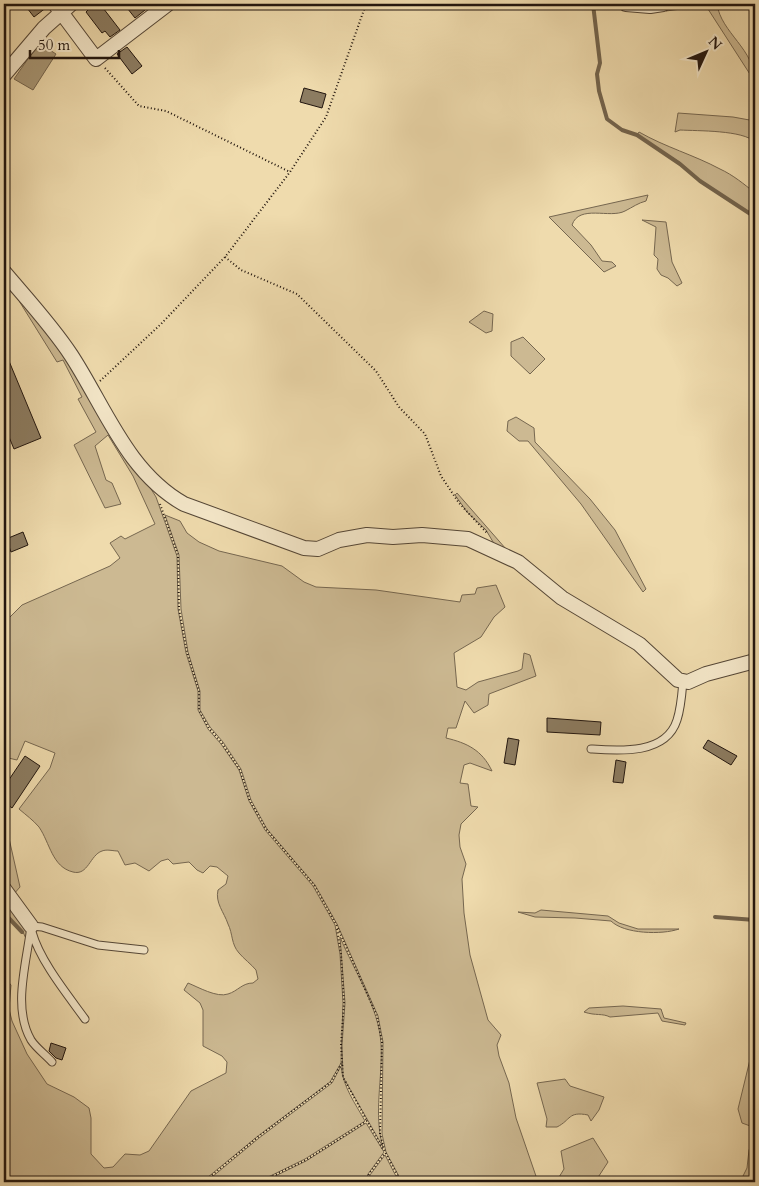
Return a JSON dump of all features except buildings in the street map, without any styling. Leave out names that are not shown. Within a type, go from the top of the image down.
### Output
[{"type":"street","points":[[4,74],[62,6],[96,59],[168,4]]},
{"type":"street","points":[[626,4],[650,6],[663,4]]},
{"type":"street","points":[[4,272],[70,353],[141,470],[167,494],[184,504],[304,548],[318,549],[339,540],[366,535],[381,538],[422,535],[468,539],[518,562],[562,598],[639,644],[678,680],[688,682],[706,674],[755,661]]},
{"type":"street","points":[[4,889],[31,926]]},
{"type":"lane","points":[[591,749],[638,750],[665,737],[677,721],[684,681]]},
{"type":"lane","points":[[31,926],[42,927],[98,945],[144,950]]},
{"type":"lane","points":[[31,926],[34,940],[61,985],[85,1019]]},
{"type":"lane","points":[[31,926],[27,962],[20,990],[24,1018],[31,1040],[52,1062]]},
{"type":"path","points":[[92,390],[161,324],[226,257],[290,172],[326,117],[366,4]]},
{"type":"path","points":[[96,59],[139,106],[166,111],[290,172]]},
{"type":"path","points":[[226,257],[241,270],[297,294],[376,371],[399,407],[425,434],[440,476],[466,513],[485,531],[498,552]]},
{"type":"path","points":[[153,482],[178,555],[179,609],[187,652],[199,691],[199,710],[209,728],[222,743],[240,770],[250,801],[266,829],[314,885],[336,924],[377,1016],[382,1042],[380,1122],[385,1152],[369,1174],[368,1182]]},
{"type":"path","points":[[336,924],[341,954],[344,1003],[342,1077],[401,1182]]},
{"type":"path","points":[[204,1182],[258,1137],[331,1082],[342,1063]]},
{"type":"path","points":[[260,1182],[306,1160],[367,1121]]},
{"type":"shaded area","points":[[686,4],[717,4],[725,24],[750,60],[754,70],[755,82],[708,9],[696,7],[666,11],[666,8]]},
{"type":"shaded area","points":[[39,43],[56,54],[33,90],[14,79]]},
{"type":"shaded area","points":[[678,113],[733,117],[755,121],[755,142],[741,135],[731,133],[680,130],[675,132]]},
{"type":"shaded area","points":[[639,132],[725,171],[738,180],[755,193],[755,216],[700,181],[681,163],[637,135]]},
{"type":"shaded area","points":[[648,195],[646,201],[625,211],[611,214],[588,213],[581,215],[572,225],[591,245],[602,261],[612,262],[616,266],[604,272],[549,217]]},
{"type":"shaded area","points":[[642,220],[666,222],[672,262],[682,283],[677,286],[661,275],[657,269],[658,259],[654,255],[656,227]]},
{"type":"shaded area","points":[[16,296],[68,355],[156,497],[177,556],[178,609],[186,653],[198,691],[198,710],[208,729],[239,770],[249,801],[265,830],[313,886],[335,925],[340,954],[343,1003],[341,1063],[330,1082],[258,1136],[202,1182],[4,1182],[4,977],[11,985],[9,1009],[12,1021],[27,1054],[47,1084],[74,1097],[89,1108],[91,1118],[91,1154],[104,1168],[113,1167],[125,1154],[140,1155],[149,1151],[191,1091],[226,1073],[227,1062],[222,1056],[203,1046],[203,1010],[200,1003],[184,990],[188,983],[219,995],[224,995],[258,979],[256,970],[236,950],[230,928],[217,895],[218,890],[226,884],[228,876],[217,867],[210,866],[203,873],[189,862],[173,864],[168,859],[161,861],[149,871],[135,863],[125,865],[118,851],[106,850],[98,853],[82,871],[73,872],[60,865],[52,854],[39,827],[19,809],[50,768],[55,753],[25,741],[17,760],[4,757],[4,623],[22,605],[110,566],[120,558],[110,543],[121,536],[125,539],[155,524],[133,476],[108,435],[95,446],[106,480],[112,483],[121,504],[105,508],[74,445],[96,432],[78,399],[82,397],[63,360],[57,362]]},
{"type":"shaded area","points":[[484,311],[493,314],[492,331],[486,333],[469,322]]},
{"type":"shaded area","points":[[523,337],[545,359],[530,374],[511,356],[511,342]]},
{"type":"shaded area","points":[[516,417],[534,428],[535,442],[590,499],[615,530],[646,589],[643,592],[581,504],[528,441],[519,441],[507,431],[508,421]]},
{"type":"shaded area","points":[[457,493],[513,557],[496,547],[486,530],[467,512],[455,495]]},
{"type":"shaded area","points":[[165,515],[180,521],[187,533],[199,542],[219,551],[282,566],[304,582],[316,587],[376,590],[460,602],[462,595],[475,594],[477,588],[496,585],[505,607],[494,617],[481,637],[454,653],[457,687],[466,690],[478,682],[522,669],[524,653],[530,655],[536,676],[489,694],[488,705],[474,713],[465,701],[456,728],[448,728],[446,738],[461,742],[479,753],[492,771],[470,763],[464,765],[460,783],[468,784],[471,806],[478,807],[461,824],[459,835],[460,847],[466,864],[462,879],[464,913],[470,955],[488,1020],[501,1035],[497,1045],[499,1056],[509,1083],[516,1118],[538,1182],[402,1182],[386,1152],[382,1134],[383,1042],[378,1016],[337,924],[315,885],[267,829],[251,800],[241,769],[200,710],[200,691],[188,652],[181,609],[179,555]]},
{"type":"shaded area","points":[[4,824],[6,825],[20,887],[13,895],[4,888]]},
{"type":"shaded area","points":[[4,892],[30,927],[28,943],[23,932],[4,911]]},
{"type":"shaded area","points":[[541,910],[608,916],[619,923],[638,929],[679,929],[653,933],[634,931],[625,929],[611,921],[535,917],[518,912],[535,913]]},
{"type":"shaded area","points":[[340,937],[371,1003],[379,1030],[381,1057],[379,1122],[383,1147],[343,1077],[342,1045],[345,1003]]},
{"type":"shaded area","points":[[623,1006],[661,1009],[664,1018],[686,1023],[685,1025],[662,1021],[658,1013],[610,1017],[584,1012],[589,1008]]},
{"type":"shaded area","points":[[755,1039],[755,1136],[753,1127],[742,1123],[738,1109]]},
{"type":"shaded area","points":[[341,1066],[347,1088],[365,1121],[305,1159],[258,1182],[206,1182],[259,1138],[332,1083]]},
{"type":"shaded area","points":[[565,1079],[570,1086],[604,1097],[599,1110],[591,1121],[588,1115],[577,1114],[557,1127],[546,1127],[547,1119],[537,1083]]},
{"type":"shaded area","points":[[366,1123],[384,1152],[368,1174],[366,1182],[263,1182],[306,1161]]},
{"type":"shaded area","points":[[755,1136],[755,1182],[740,1182],[747,1168],[749,1150]]},
{"type":"shaded area","points":[[593,1138],[608,1162],[595,1182],[556,1182],[564,1169],[561,1151]]},
{"type":"shaded area","points":[[385,1155],[399,1182],[369,1182],[370,1175]]},
{"type":"waterway","points":[[593,4],[600,63],[597,74],[599,91],[607,119],[622,130],[637,135],[680,164],[700,181],[755,217]]},
{"type":"waterway","points":[[4,913],[22,932]]},
{"type":"waterway","points":[[715,917],[755,920]]}]
